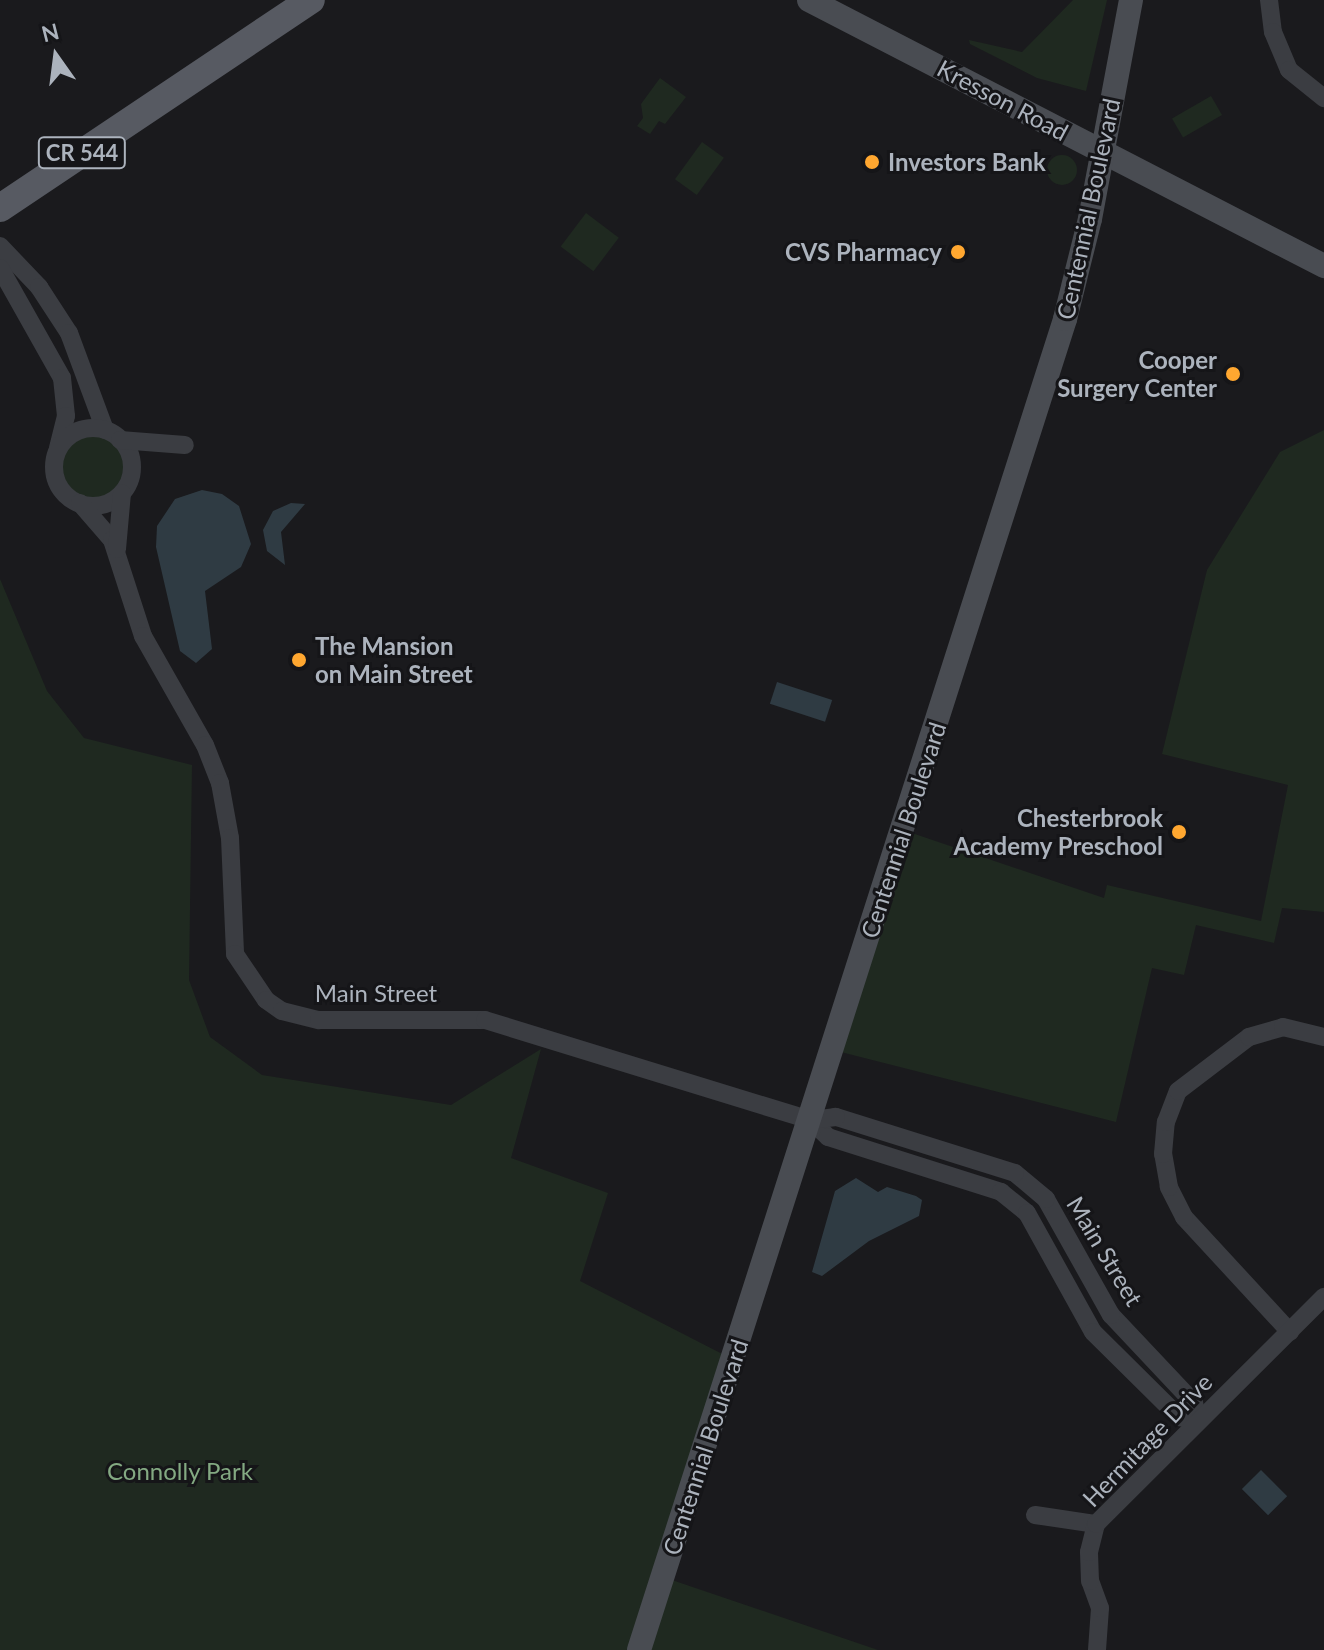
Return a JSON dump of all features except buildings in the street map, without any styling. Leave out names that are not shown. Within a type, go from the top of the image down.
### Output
[{"type":"main road","name":"CR 544","points":[[0,208],[311,0]]},
{"type":"main road","name":"Kresson Road","points":[[809,0],[1324,266]]},
{"type":"main road","name":"Centennial Boulevard","points":[[639,1650],[1065,319],[1131,0]]},
{"type":"street","points":[[1269,0],[1273,32],[1289,70],[1324,98]]},
{"type":"street","points":[[0,246],[39,287],[69,333],[113,435],[132,466],[122,493],[100,505],[80,503],[57,482],[57,451],[66,416],[62,378],[0,268]]},
{"type":"street","points":[[57,451],[79,431],[185,445]]},
{"type":"street","name":"Main Street","points":[[118,556],[122,493]]},
{"type":"street","name":"Main Street","points":[[80,503],[103,526],[118,556],[143,636],[205,745],[220,783],[230,838],[235,954],[266,1000],[282,1011],[319,1020],[485,1020],[810,1120],[828,1137],[1001,1192],[1027,1213],[1093,1332],[1179,1417],[1198,1420]]},
{"type":"street","points":[[1290,1332],[1184,1217],[1169,1187],[1163,1154],[1166,1122],[1178,1091],[1249,1037],[1283,1027],[1324,1037]]},
{"type":"street","name":"Hermitage Drive","points":[[1097,1650],[1100,1608],[1090,1581],[1089,1552],[1096,1524],[1324,1297]]},
{"type":"street","points":[[1035,1515],[1096,1524]]},
{"type":"green space","points":[[1073,0],[1107,0],[1086,91],[1037,78],[970,44],[969,40],[1022,52]]},
{"type":"green space","points":[[660,78],[686,97],[665,124],[659,121],[650,134],[637,126],[643,118],[641,104]]},
{"type":"green space","points":[[1211,96],[1222,115],[1183,138],[1172,118]]},
{"type":"green space","points":[[702,142],[724,158],[697,195],[675,179]]},
{"type":"green space","points":[[1062,155],[1072,160],[1077,170],[1072,180],[1062,185],[1052,180],[1047,170],[1052,160]]},
{"type":"green space","points":[[586,213],[619,238],[593,271],[561,247]]},
{"type":"green space","points":[[93,428],[108,431],[120,440],[129,452],[132,467],[129,482],[120,494],[108,503],[93,506],[78,503],[66,494],[57,482],[54,467],[57,452],[66,440],[78,431]]},
{"type":"green space","points":[[1324,430],[1324,912],[1282,908],[1274,943],[1196,925],[1184,975],[1152,968],[1116,1122],[833,1050],[903,830],[1104,898],[1107,885],[1261,921],[1288,785],[1162,754],[1207,570],[1280,452]]},
{"type":"green space","name":"Connolly Park","points":[[0,579],[47,691],[84,738],[192,765],[189,980],[210,1037],[262,1075],[451,1105],[541,1049],[511,1158],[608,1193],[580,1281],[734,1360],[663,1577],[878,1650],[0,1650]]},
{"type":"shaded area","points":[[202,490],[222,494],[239,506],[251,544],[241,567],[205,591],[212,649],[196,663],[180,651],[156,547],[157,526],[175,499]]},
{"type":"shaded area","points":[[291,503],[305,504],[281,532],[285,565],[267,551],[263,530],[273,511]]},
{"type":"shaded area","points":[[777,682],[832,700],[825,722],[770,704]]},
{"type":"shaded area","points":[[856,1178],[878,1192],[887,1187],[916,1196],[922,1200],[919,1216],[869,1241],[822,1276],[812,1272],[835,1191]]},
{"type":"shaded area","points":[[1261,1470],[1287,1496],[1268,1515],[1242,1489]]},
{"type":"place","name":"Investors Bank","points":[[872,162]]},
{"type":"place","name":"CVS Pharmacy","points":[[958,252]]},
{"type":"place","name":"Cooper Surgery Center","points":[[1233,374]]},
{"type":"place","name":"The Mansion on Main Street","points":[[299,660]]},
{"type":"place","name":"Chesterbrook Academy Preschool","points":[[1179,832]]}]
